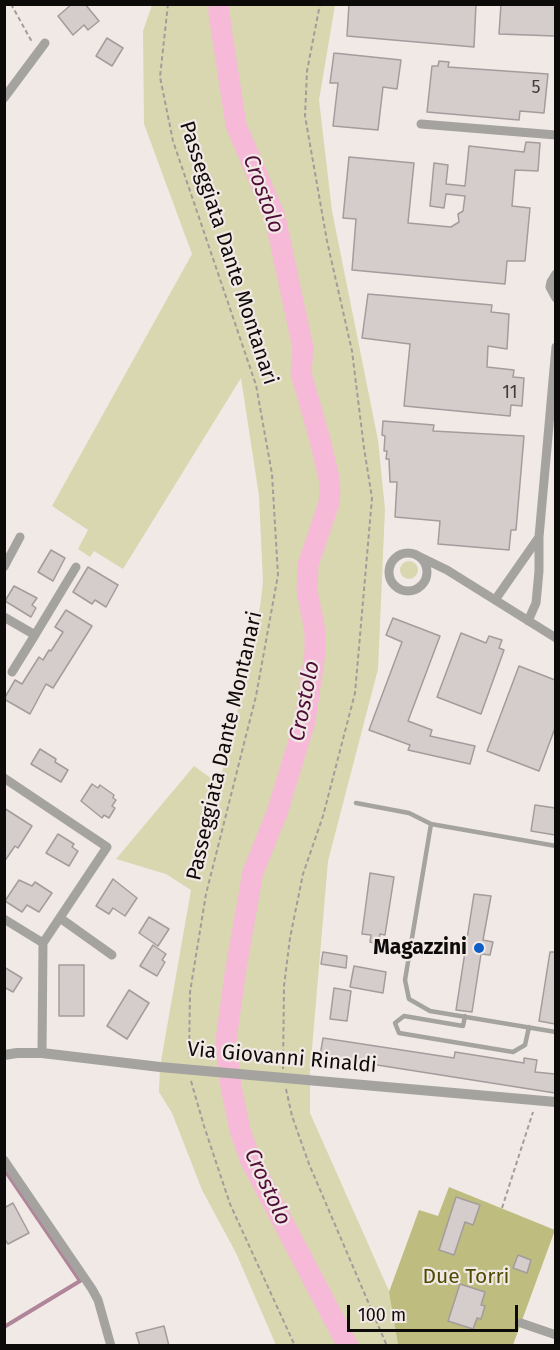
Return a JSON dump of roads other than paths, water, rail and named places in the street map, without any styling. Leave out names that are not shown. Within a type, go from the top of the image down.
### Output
[{"type":"street","points":[[4,98],[45,43]]},
{"type":"street","points":[[421,124],[555,135]]},
{"type":"street","points":[[555,274],[550,287],[555,298]]},
{"type":"street","points":[[528,621],[537,597],[540,571],[539,537],[555,347]]},
{"type":"street","points":[[4,567],[20,537]]},
{"type":"street","points":[[495,600],[539,537]]},
{"type":"street","points":[[447,570],[435,573],[411,591],[399,588],[390,579],[390,566],[398,556],[410,553],[416,555],[447,570],[555,638]]},
{"type":"street","points":[[416,555],[425,562],[426,579]]},
{"type":"street","points":[[12,672],[76,567]]},
{"type":"street","points":[[4,616],[35,635]]},
{"type":"street","points":[[4,778],[106,847],[43,943],[42,1053]]},
{"type":"street","points":[[60,918],[112,955]]},
{"type":"street","points":[[4,919],[43,943]]},
{"type":"street","name":"Via Giovanni Rinaldi","points":[[4,1055],[42,1053],[189,1069],[555,1102]]},
{"type":"street","points":[[4,1160],[92,1289],[100,1305],[111,1346]]},
{"type":"street","points":[[521,1323],[555,1335]]},
{"type":"lane","points":[[356,802],[409,813],[431,824],[555,846]]},
{"type":"lane","points":[[431,824],[405,980],[409,999],[430,1011],[555,1032]]},
{"type":"lane","points":[[465,1016],[463,1026],[404,1016],[395,1023],[399,1034],[513,1053],[525,1045],[529,1027]]},
{"type":"waterway","name":"Crostolo","points":[[219,4],[236,125],[275,217],[303,348],[301,373],[320,440],[330,490],[329,503],[308,565],[307,591],[315,631],[315,653],[305,721],[277,813],[253,872],[236,968],[226,1040],[227,1053],[240,1130],[250,1159],[348,1346]]},
{"type":"waterway","points":[[4,1169],[80,1281],[4,1327]]},
{"type":"place","name":"Magazzini","points":[[479,948]]},
{"type":"park label","name":"Due Torri","points":[[466,1277]]}]
